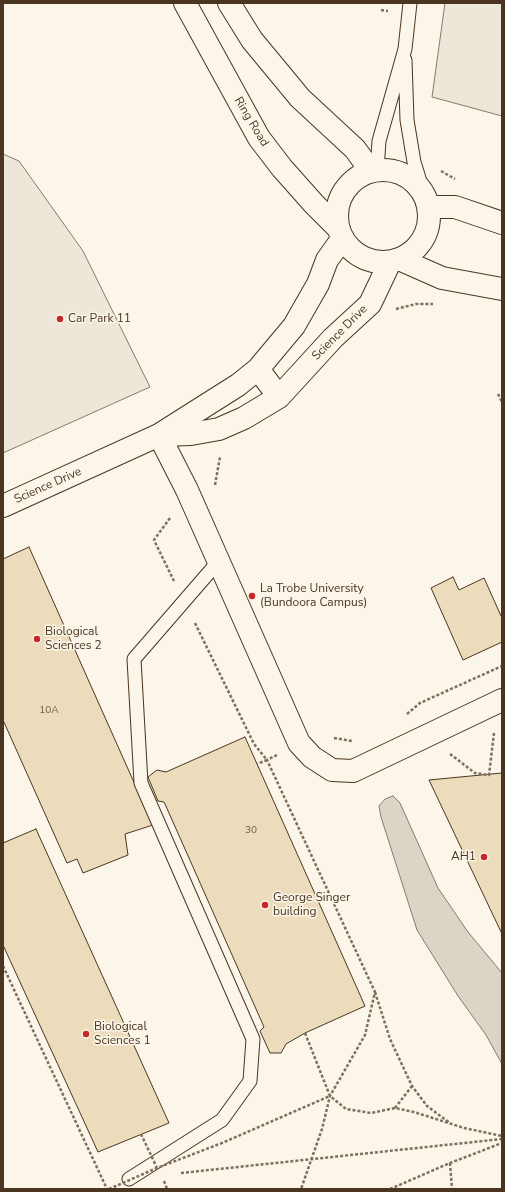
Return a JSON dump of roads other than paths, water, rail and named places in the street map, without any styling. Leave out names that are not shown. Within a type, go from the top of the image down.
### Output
[{"type":"street","name":"Ring Road","points":[[185,3],[259,138],[282,168],[340,233]]},
{"type":"street","points":[[229,3],[252,40],[300,98],[355,149],[374,170]]},
{"type":"street","points":[[374,170],[391,170],[406,176],[417,185],[427,203],[429,220],[426,232],[420,244],[411,253],[395,261],[379,263],[358,256],[349,248],[340,233],[337,209],[342,192],[355,179],[374,170]]},
{"type":"street","points":[[427,203],[455,207],[502,223]]},
{"type":"street","name":"Science Drive","points":[[3,506],[159,435],[238,385],[258,369],[294,326],[318,284],[327,260],[340,233]]},
{"type":"street","points":[[395,261],[442,278],[502,289]]},
{"type":"street","name":"Science Drive","points":[[159,435],[191,434],[219,429],[244,418],[279,397],[333,338],[370,304],[395,261]]},
{"type":"street","points":[[258,369],[279,397]]},
{"type":"street","points":[[159,435],[193,505],[299,743],[312,757],[332,770],[353,771],[496,703]]},
{"type":"lane","points":[[374,170],[379,141],[404,49],[410,3]]},
{"type":"lane","points":[[404,49],[406,120],[414,162],[427,203]]},
{"type":"lane","points":[[129,1179],[222,1120],[250,1081],[253,1040],[141,783],[134,659],[218,562]]},
{"type":"place","name":"Car Park 11","points":[[60,319]]},
{"type":"place","name":"La Trobe University (Bundoora Campus)","points":[[252,596]]},
{"type":"place","name":"Biological Sciences 2","points":[[37,639]]},
{"type":"place","name":"AH1","points":[[484,857]]},
{"type":"place","name":"George Singer building","points":[[265,905]]},
{"type":"place","name":"Biological Sciences 1","points":[[86,1034]]}]
